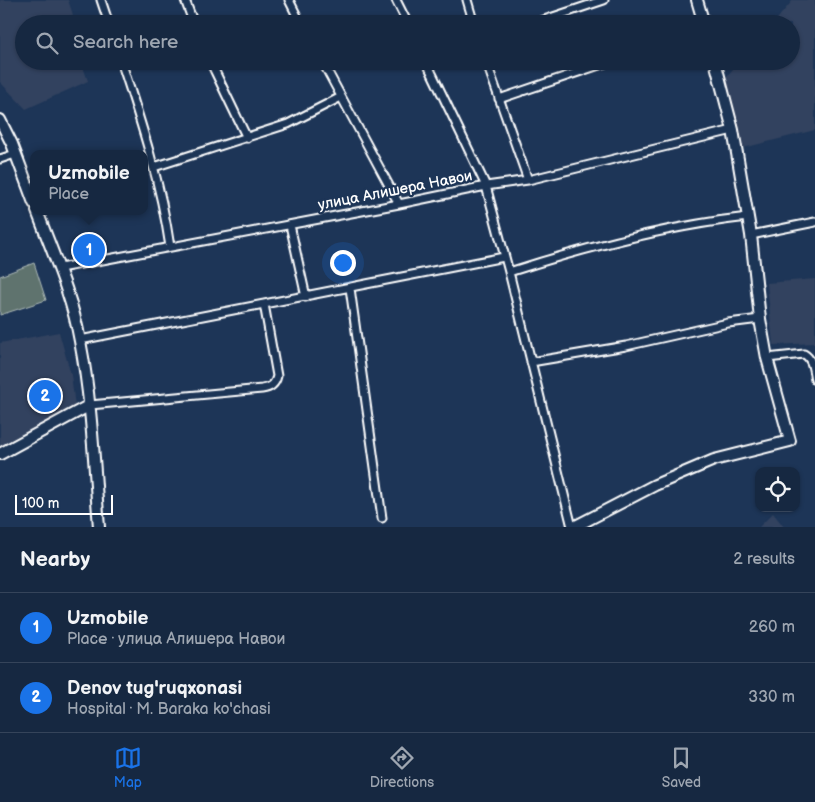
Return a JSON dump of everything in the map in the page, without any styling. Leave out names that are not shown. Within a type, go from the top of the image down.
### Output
[{"type":"street","points":[[101,0],[106,15]]},
{"type":"street","points":[[185,0],[191,15]]},
{"type":"street","points":[[289,0],[297,15]]},
{"type":"street","points":[[396,0],[404,15]]},
{"type":"street","points":[[467,0],[471,15]]},
{"type":"street","points":[[559,15],[604,0]]},
{"type":"street","points":[[697,0],[701,15]]},
{"type":"street","points":[[124,70],[154,167],[165,213],[170,247]]},
{"type":"street","points":[[214,70],[247,138]]},
{"type":"street","points":[[326,70],[399,204]]},
{"type":"street","points":[[430,70],[486,186],[573,527],[655,485],[714,460],[790,441],[767,358],[760,319],[751,234],[733,130],[717,70]]},
{"type":"street","points":[[489,70],[528,180]]},
{"type":"street","points":[[498,99],[584,70]]},
{"type":"street","points":[[154,167],[288,124],[340,97]]},
{"type":"street","points":[[0,120],[16,154],[30,192]]},
{"type":"street","name":"улица Алишера Навои","points":[[60,268],[486,186],[528,180],[733,130]]},
{"type":"street","points":[[0,160],[16,154]]},
{"type":"street","points":[[39,215],[60,268],[80,340],[90,405],[99,527]]},
{"type":"street","points":[[509,272],[578,250],[633,236],[703,222],[748,217]]},
{"type":"street","points":[[751,234],[815,222]]},
{"type":"street","points":[[290,225],[306,296]]},
{"type":"street","points":[[80,340],[504,257]]},
{"type":"street","points":[[350,288],[382,518]]},
{"type":"street","points":[[0,454],[90,405],[262,389],[271,386],[276,382],[277,376],[264,304]]},
{"type":"street","points":[[531,362],[626,346],[728,323],[760,319]]},
{"type":"street","points":[[767,358],[804,354],[811,361],[815,380]]},
{"type":"shaded area","points":[[0,0],[68,0],[73,15],[15,15],[15,70],[84,70],[88,81],[26,109],[0,82]]},
{"type":"shaded area","points":[[793,0],[815,0],[815,130],[743,148],[726,77],[732,70],[800,70],[800,15],[780,15]]},
{"type":"shaded area","points":[[815,279],[815,343],[773,345],[767,283]]},
{"type":"shaded area","points":[[59,332],[71,375],[75,406],[0,446],[0,343]]},
{"type":"shaded area","points":[[773,513],[784,527],[759,527]]},
{"type":"green space","points":[[34,263],[46,300],[0,315],[0,276]]},
{"type":"place","name":"Uzmobile","points":[[89,250]]},
{"type":"place","name":"Denov tug'ruqxonasi","points":[[45,396]]}]
